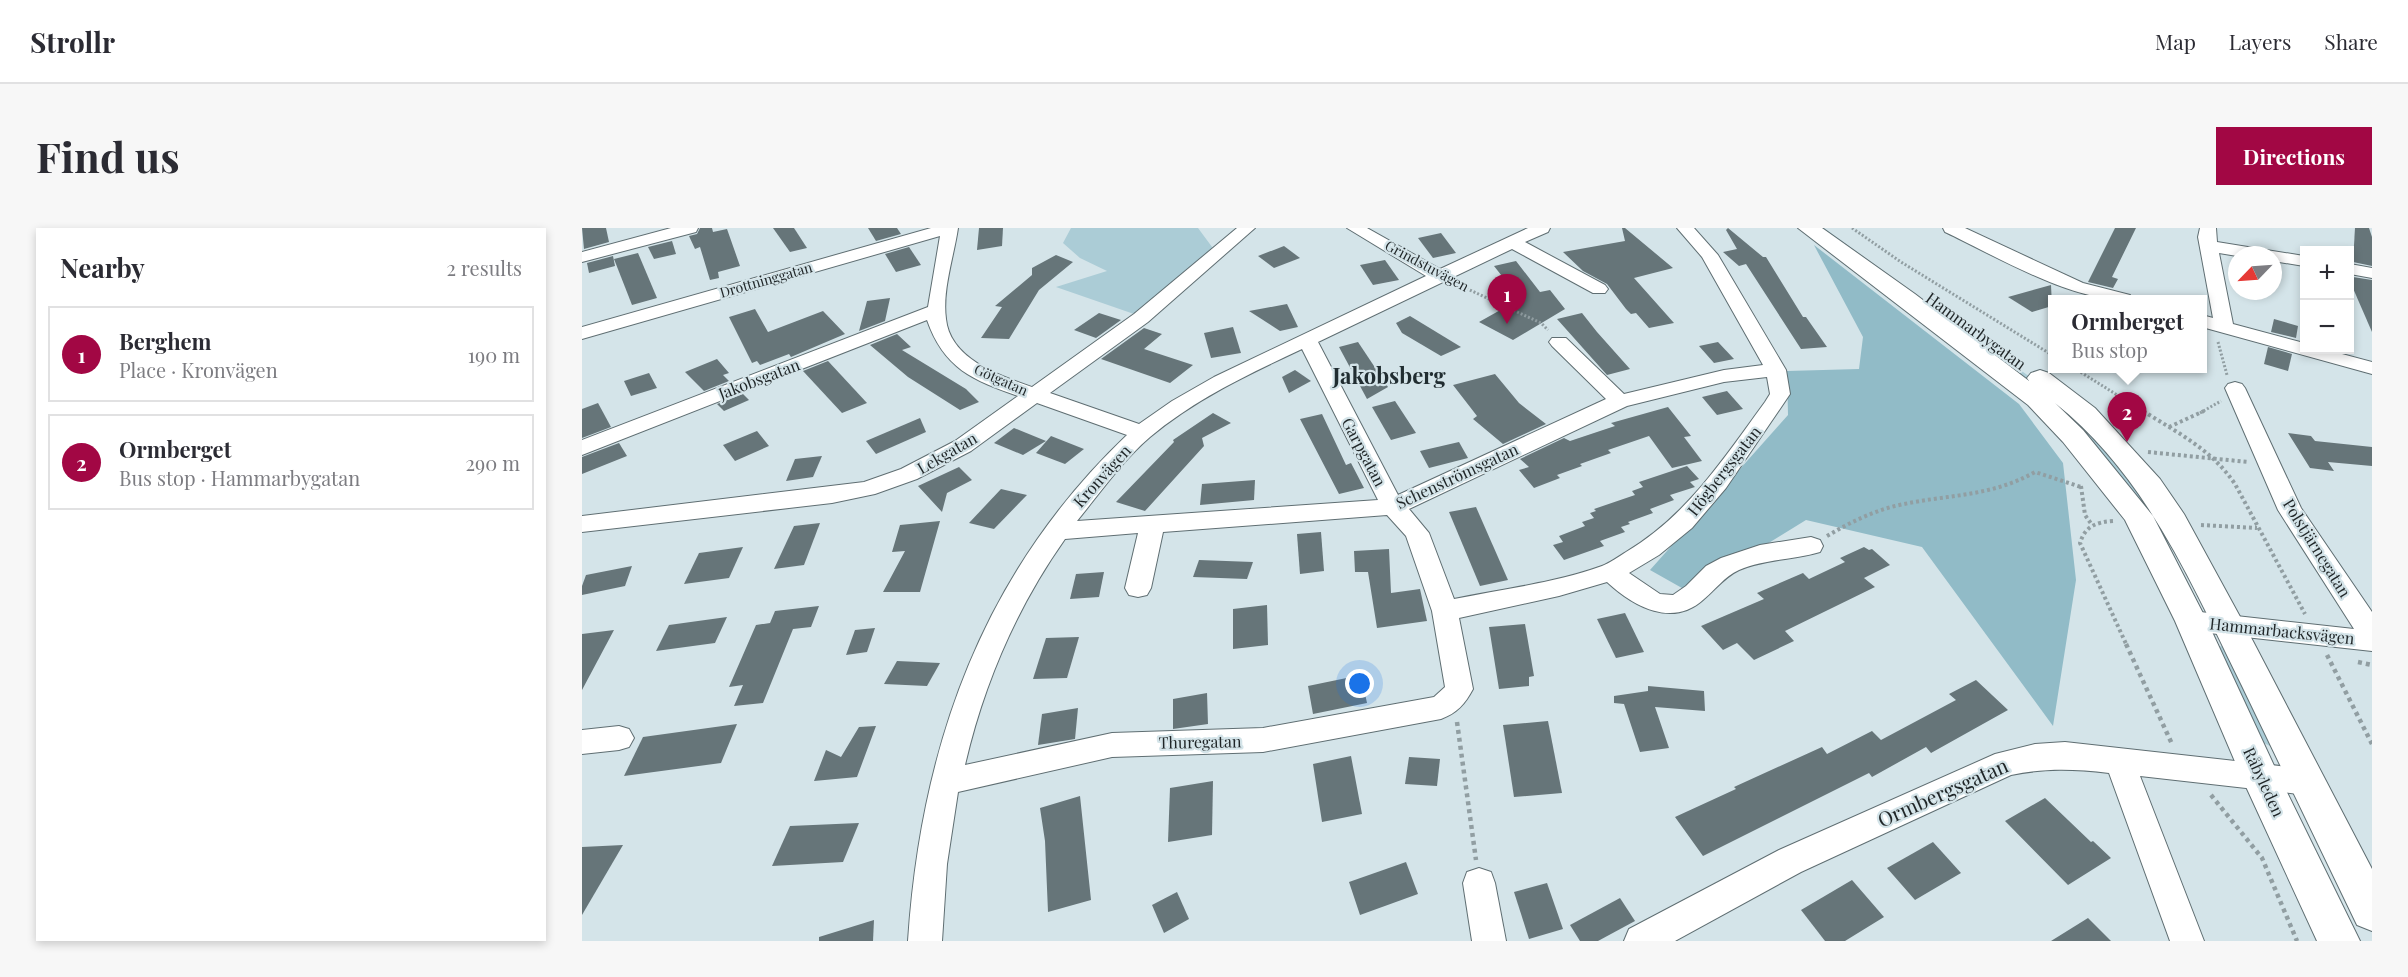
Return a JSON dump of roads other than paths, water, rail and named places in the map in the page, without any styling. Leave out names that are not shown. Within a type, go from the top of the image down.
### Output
[{"type":"main road","name":"Hammarbygatan","points":[[1808,228],[1907,299],[2037,399],[2073,436],[2138,516],[2152,539],[2191,621]]},
{"type":"main road","name":"Hammarbygatan","points":[[1831,228],[1980,333],[2086,414],[2150,486],[2169,514],[2228,624]]},
{"type":"main road","name":"Råbyleden","points":[[2191,621],[2261,778],[2339,941]]},
{"type":"main road","points":[[2228,624],[2372,911]]},
{"type":"street","points":[[582,257],[690,228]]},
{"type":"street","name":"Götgatan","points":[[950,228],[936,310],[939,330],[944,342],[962,362],[998,382],[1142,433]]},
{"type":"street","name":"Drottninggatan","points":[[582,333],[950,228]]},
{"type":"street","name":"Lekgatan","points":[[582,524],[832,495],[867,489],[909,474],[941,459],[1034,395],[1168,297],[1247,228]]},
{"type":"street","name":"Grindstuvägen","points":[[1355,228],[1439,276]]},
{"type":"street","name":"Kronvägen","points":[[925,941],[933,840],[957,734],[974,685],[1001,620],[1032,563],[1082,497],[1142,433],[1218,384],[1542,228]]},
{"type":"street","name":"Högbergsgatan","points":[[1445,611],[1559,587],[1612,572],[1650,549],[1684,522],[1718,483],[1775,403],[1780,394],[1776,370],[1709,255],[1685,228]]},
{"type":"street","points":[[2208,228],[2209,246],[2224,327]]},
{"type":"street","points":[[1956,229],[2077,287],[2105,295]]},
{"type":"street","points":[[1512,242],[1599,289]]},
{"type":"street","points":[[2209,246],[2228,249]]},
{"type":"street","points":[[2282,257],[2300,260]]},
{"type":"street","points":[[2354,270],[2372,273]]},
{"type":"street","name":"Jakobsgatan","points":[[582,448],[936,310]]},
{"type":"street","points":[[2207,322],[2372,368]]},
{"type":"street","name":"Garpgatan","points":[[1307,340],[1393,507],[1417,534],[1445,611],[1459,689],[1453,698]]},
{"type":"street","points":[[1558,342],[1620,401]]},
{"type":"street","name":"Schenströmsgatan","points":[[1054,531],[1393,507],[1620,401],[1725,376],[1776,370]]},
{"type":"street","name":"Polstjärnegatan","points":[[2235,388],[2290,510],[2366,622],[2372,641]]},
{"type":"street","points":[[1138,588],[1152,525]]},
{"type":"street","points":[[1612,572],[1634,593],[1652,602],[1672,605],[1693,596],[1710,576],[1728,564],[1761,553],[1810,546]]},
{"type":"street","name":"Hammarbacksvägen","points":[[2191,621],[2372,641]]},
{"type":"street","name":"Thuregatan","points":[[945,782],[1112,745],[1230,742],[1283,737],[1441,707],[1453,698]]},
{"type":"street","points":[[582,742],[619,738]]},
{"type":"street","name":"Ormbergsgatan","points":[[1641,941],[1790,861],[2006,763],[2065,754],[2307,782]]},
{"type":"street","points":[[2119,761],[2143,819],[2187,941]]},
{"type":"street","points":[[1479,883],[1489,941]]},
{"type":"place","name":"Berghem","points":[[1507,324]]},
{"type":"place","name":"Ormberget","points":[[2127,442]]},
{"type":"district","name":"Jakobsberg","points":[[1389,376]]}]
